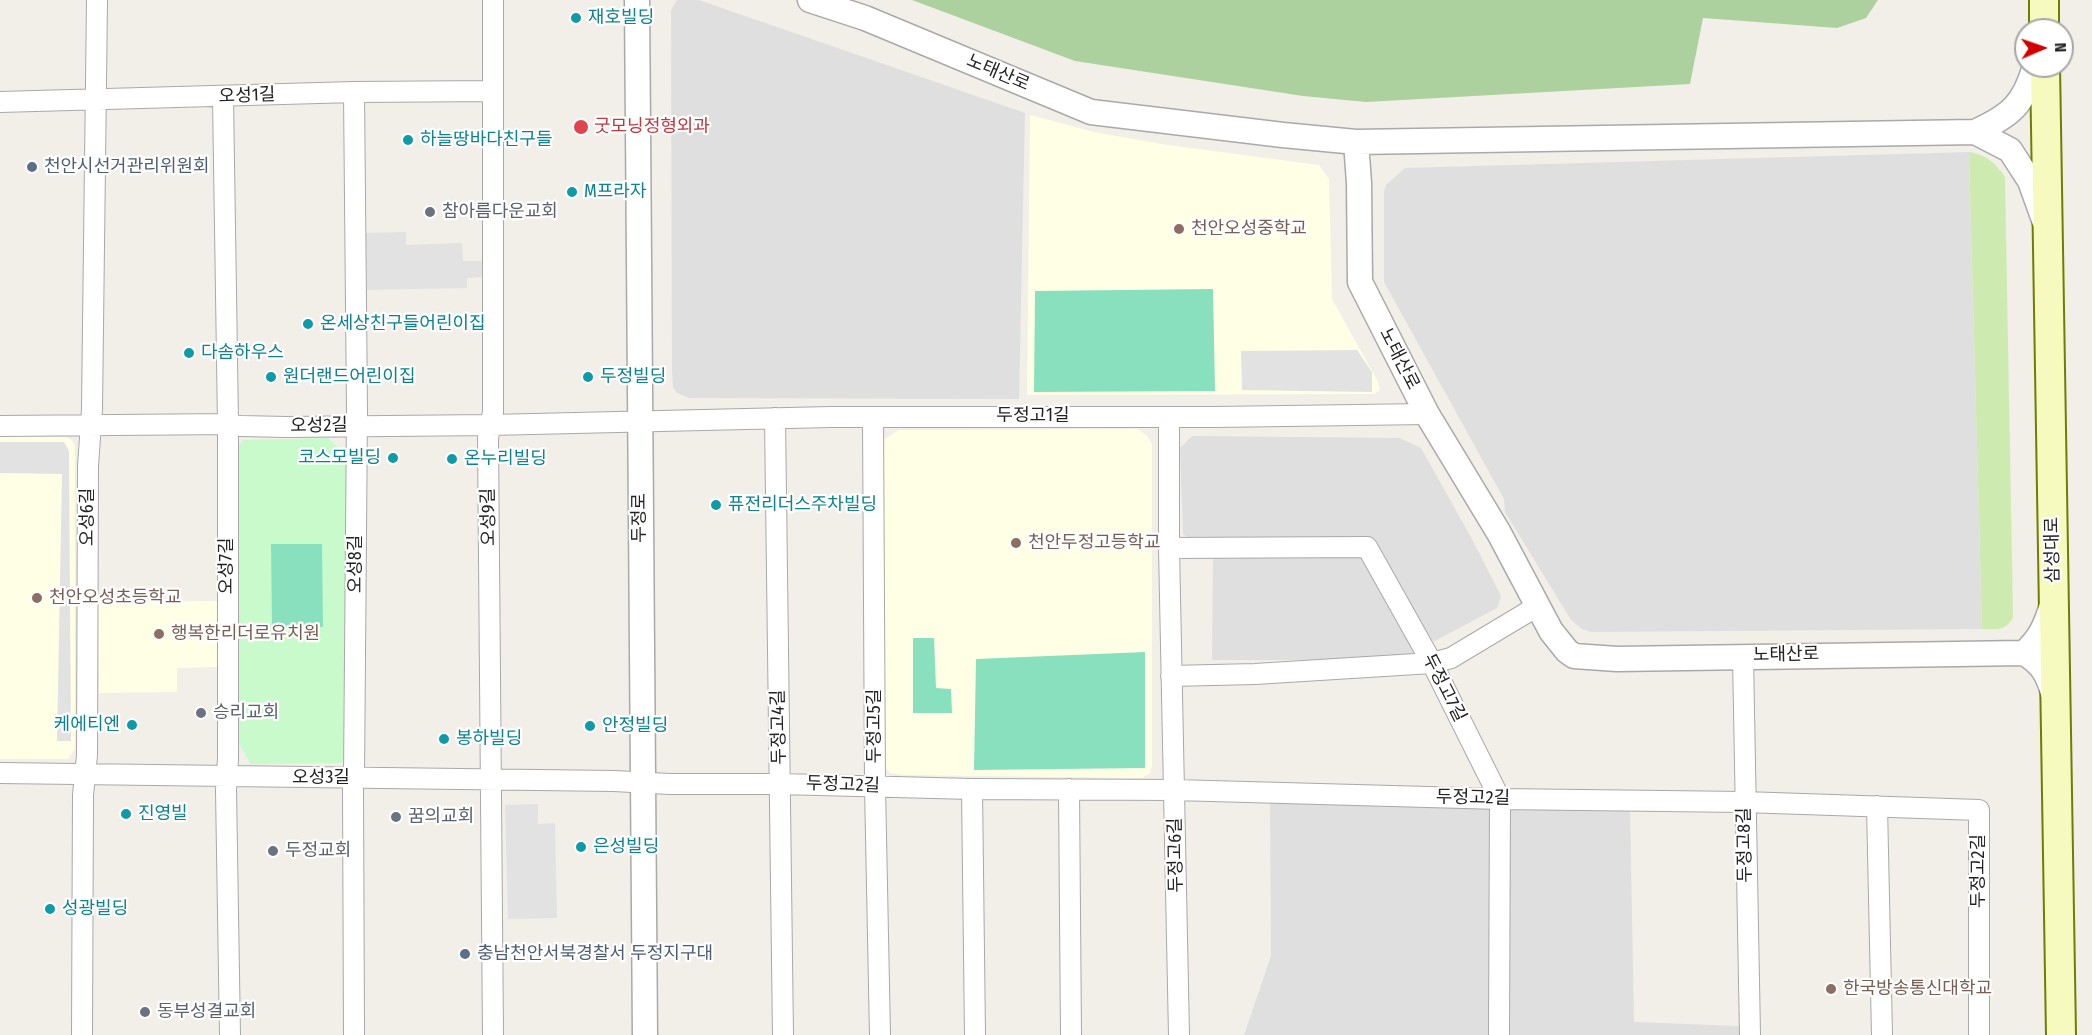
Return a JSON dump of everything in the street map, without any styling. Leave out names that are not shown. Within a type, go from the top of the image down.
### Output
[{"type":"main road","points":[[2043,18],[2044,0]]},
{"type":"main road","name":"삼성대로","points":[[2045,78],[2061,1035]]},
{"type":"street","name":"오성6길","points":[[82,1035],[89,426],[92,409],[97,0]]},
{"type":"street","name":"오성9길","points":[[493,0],[493,411],[489,425],[493,1035]]},
{"type":"street","name":"두정로","points":[[637,0],[645,1035]]},
{"type":"street","name":"노태산로","points":[[810,0],[865,18],[1091,112],[1356,142],[1359,183],[1360,282],[1426,414],[1499,532],[1536,607],[1551,631],[1574,656],[1628,659],[2024,653]]},
{"type":"street","points":[[1356,142],[1975,132],[2001,120],[2018,104],[2032,78]]},
{"type":"street","name":"오성1길","points":[[0,102],[354,92],[494,91]]},
{"type":"street","name":"오성8길","points":[[354,92],[356,426],[353,787],[354,1035]]},
{"type":"street","name":"오성7길","points":[[223,97],[228,424],[227,775],[230,1035]]},
{"type":"street","points":[[1975,132],[2010,150],[2030,181],[2048,232]]},
{"type":"street","name":"두정고1길","points":[[639,423],[775,418],[1169,418],[1426,414]]},
{"type":"street","name":"두정고5길","points":[[873,417],[875,786],[880,1035]]},
{"type":"street","name":"두정고4길","points":[[775,418],[783,1035]]},
{"type":"street","name":"두정고6길","points":[[1169,418],[1169,548],[1179,1035]]},
{"type":"street","name":"오성2길","points":[[0,426],[639,423]]},
{"type":"street","name":"두정고7길","points":[[1169,548],[1367,547],[1432,663],[1500,799],[1499,1035]]},
{"type":"street","points":[[2054,596],[2045,626],[2036,643],[2024,653],[2037,661],[2049,678],[2056,701]]},
{"type":"street","points":[[1172,676],[1255,674],[1432,663],[1451,658],[1536,607]]},
{"type":"street","name":"두정고8길","points":[[1743,656],[1750,1035]]},
{"type":"street","name":"오성3길","points":[[0,773],[642,783]]},
{"type":"street","name":"두정고2길","points":[[642,783],[1175,790],[1500,799],[1744,802],[1979,810],[1979,1035]]},
{"type":"street","points":[[972,789],[975,1035]]},
{"type":"street","points":[[1069,789],[1071,1035]]},
{"type":"street","points":[[1877,806],[1882,1035]]},
{"type":"shaded area","points":[[677,0],[699,0],[1025,113],[1019,399],[689,398],[677,393],[673,387],[672,371],[671,10]]},
{"type":"shaded area","name":"천안오성중학교","points":[[1030,115],[1094,132],[1161,144],[1319,165],[1329,179],[1332,299],[1377,380],[1380,390],[1374,394],[1027,395]]},
{"type":"shaded area","points":[[1969,152],[1982,629],[1591,632],[1582,629],[1571,620],[1505,512],[1504,499],[1384,282],[1384,192],[1386,185],[1405,168]]},
{"type":"shaded area","points":[[406,232],[406,245],[462,243],[463,261],[482,261],[482,277],[467,278],[467,288],[367,290],[366,233]]},
{"type":"shaded area","points":[[1357,350],[1372,372],[1372,392],[1242,390],[1241,351]]},
{"type":"shaded area","name":"천안두정고등학교","points":[[1138,429],[1147,436],[1152,444],[1152,765],[1150,773],[1142,778],[891,773],[881,765],[878,448],[885,439],[899,430]]},
{"type":"shaded area","points":[[1192,436],[1400,438],[1421,448],[1501,596],[1497,608],[1435,641],[1424,639],[1370,541],[1189,540],[1183,534],[1180,448]]},
{"type":"shaded area","name":"천안오성초등학교","points":[[0,437],[66,437],[72,440],[75,446],[75,749],[68,759],[0,759]]},
{"type":"shaded area","points":[[0,442],[64,442],[69,451],[71,741],[57,741],[62,474],[0,473]]},
{"type":"shaded area","points":[[1361,555],[1415,652],[1401,660],[1212,660],[1213,557]]},
{"type":"shaded area","name":"행복한리더로유치원","points":[[218,601],[218,667],[177,668],[177,692],[99,693],[98,602]]},
{"type":"shaded area","points":[[1270,797],[1486,803],[1494,810],[1493,1035],[1244,1035],[1271,956]]},
{"type":"shaded area","points":[[538,804],[538,824],[555,823],[557,918],[508,919],[505,805]]},
{"type":"shaded area","points":[[1630,806],[1634,1022],[1739,1026],[1739,1035],[1505,1035],[1506,808]]},
{"type":"green space","points":[[912,0],[1878,0],[1866,18],[1837,28],[1703,18],[1690,84],[1366,102],[1303,96],[1075,61]]},
{"type":"green space","points":[[1969,152],[1990,160],[2005,177],[2013,618],[2003,628],[1996,629],[1982,629]]},
{"type":"green space","points":[[1213,289],[1215,391],[1034,392],[1035,291]]},
{"type":"green space","points":[[328,438],[346,455],[346,758],[341,763],[251,764],[239,744],[236,448],[243,440]]},
{"type":"green space","points":[[271,544],[322,544],[323,627],[272,627]]},
{"type":"green space","points":[[913,638],[934,638],[936,688],[951,689],[952,713],[913,713]]},
{"type":"green space","points":[[1145,652],[1145,768],[974,770],[976,659]]},
{"type":"place","name":"재호빌딩","points":[[576,18]]},
{"type":"place","name":"굿모닝정형외과","points":[[581,127]]},
{"type":"place","name":"하늘땅바다친구들","points":[[408,140]]},
{"type":"place","name":"천안시선거관리위원회","points":[[32,167]]},
{"type":"place","name":"M프라자","points":[[572,192]]},
{"type":"place","name":"참아름다운교회","points":[[430,212]]},
{"type":"place","name":"천안오성중학교","points":[[1179,229]]},
{"type":"place","name":"온세상친구들어린이집","points":[[308,324]]},
{"type":"place","name":"다솜하우스","points":[[189,353]]},
{"type":"place","name":"원더랜드어린이집","points":[[271,377]]},
{"type":"place","name":"두정빌딩","points":[[588,377]]},
{"type":"place","name":"코스모빌딩","points":[[393,458]]},
{"type":"place","name":"온누리빌딩","points":[[452,459]]},
{"type":"place","name":"퓨전리더스주차빌딩","points":[[716,505]]},
{"type":"place","name":"천안두정고등학교","points":[[1016,543]]},
{"type":"place","name":"천안오성초등학교","points":[[37,598]]},
{"type":"place","name":"행복한리더로유치원","points":[[159,634]]},
{"type":"place","name":"승리교회","points":[[201,713]]},
{"type":"place","name":"케에티엔","points":[[132,725]]},
{"type":"place","name":"안정빌딩","points":[[590,726]]},
{"type":"place","name":"봉하빌딩","points":[[444,739]]},
{"type":"place","name":"진영빌","points":[[126,814]]},
{"type":"place","name":"꿈의교회","points":[[396,817]]},
{"type":"place","name":"은성빌딩","points":[[581,847]]},
{"type":"place","name":"두정교회","points":[[273,851]]},
{"type":"place","name":"성광빌딩","points":[[50,909]]},
{"type":"place","name":"충남천안서북경찰서 두정지구대","points":[[465,954]]},
{"type":"place","name":"한국방송통신대학교","points":[[1831,989]]},
{"type":"place","name":"동부성결교회","points":[[145,1012]]}]
